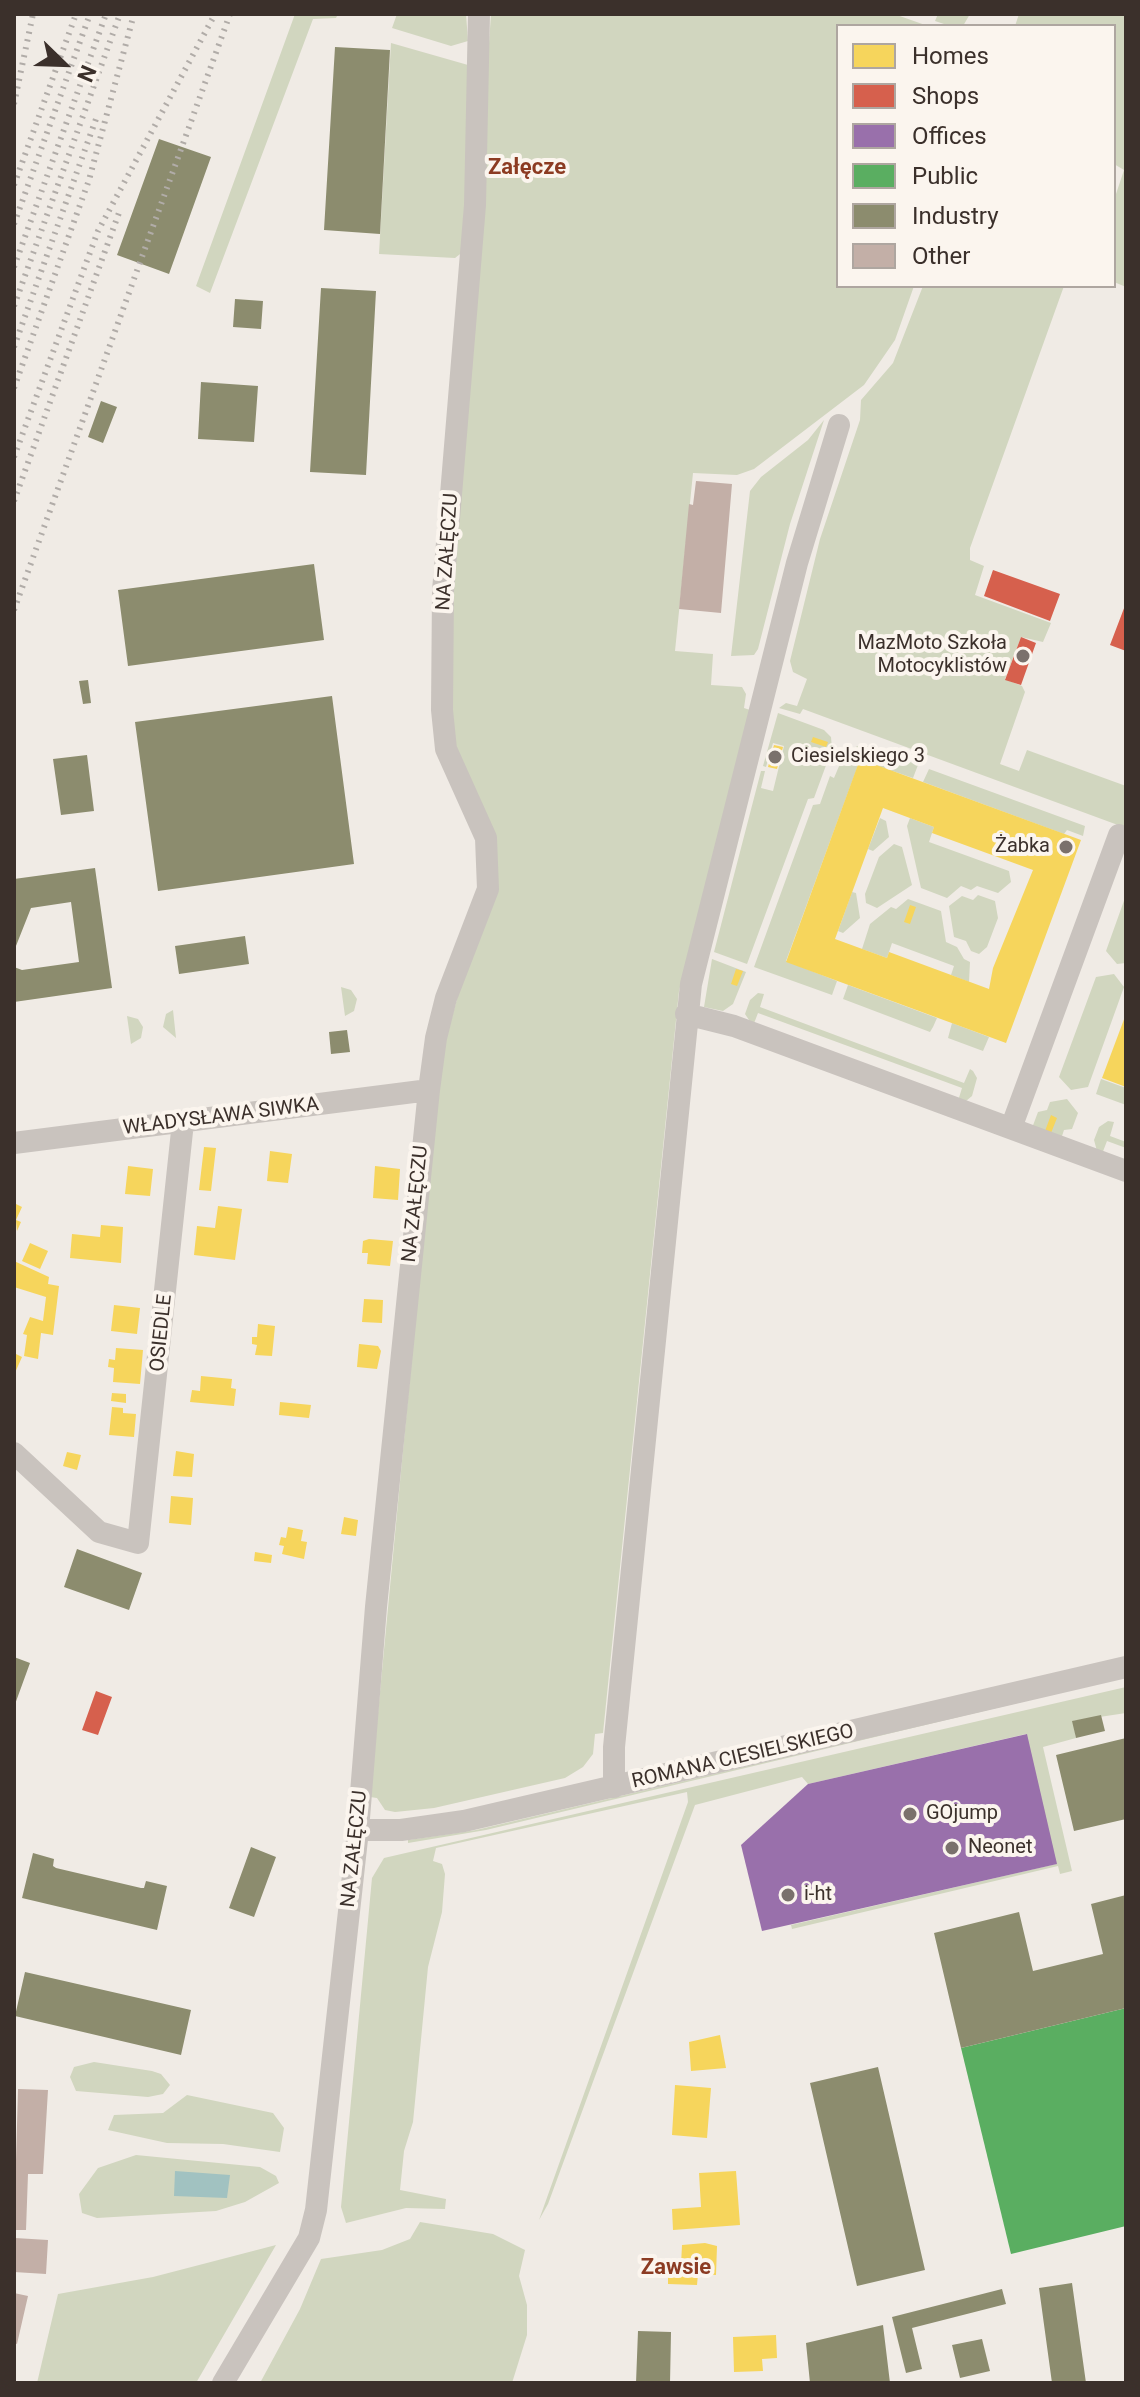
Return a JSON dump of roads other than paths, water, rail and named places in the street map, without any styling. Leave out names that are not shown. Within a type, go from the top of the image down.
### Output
[{"type":"street","name":"NA ZAŁĘCZU","points":[[223,2383],[309,2238],[313,2224],[358,1830],[376,1607],[429,1090],[436,1038],[446,998],[488,889],[486,838],[446,749],[442,710],[443,591],[473,252],[480,54],[478,15]]},
{"type":"street","points":[[614,1787],[614,1747],[686,1014],[702,927],[797,563],[839,425]]},
{"type":"street","points":[[1011,1128],[1119,835]]},
{"type":"street","points":[[686,1014],[734,1026],[1126,1171]]},
{"type":"street","name":"WŁADYSŁAWA SIWKA","points":[[14,1143],[429,1090]]},
{"type":"street","name":"OSIEDLE","points":[[14,1453],[99,1532],[138,1543],[183,1122]]},
{"type":"street","name":"ROMANA CIESIELSKIEGO","points":[[358,1830],[431,1827],[1126,1667]]},
{"type":"water","points":[[175,2171],[230,2175],[227,2198],[174,2196]]},
{"type":"railway","points":[[14,104],[33,14]]},
{"type":"railway","points":[[14,185],[76,14]]},
{"type":"railway","points":[[14,224],[90,14]]},
{"type":"railway","points":[[14,267],[106,14]]},
{"type":"railway","points":[[14,306],[120,14]]},
{"type":"railway","points":[[14,388],[89,180],[134,14]]},
{"type":"railway","points":[[14,457],[98,231],[215,14]]},
{"type":"railway","points":[[14,610],[230,14]]},
{"type":"railway","points":[[14,347],[96,119]]},
{"type":"railway","points":[[14,501],[120,210]]},
{"type":"place","name":"MazMoto Szkoła Motocyklistów","points":[[1023,656]]},
{"type":"place","name":"Ciesielskiego 3","points":[[775,757]]},
{"type":"place","name":"Żabka","points":[[1066,847]]},
{"type":"place","name":"GOjump","points":[[910,1814]]},
{"type":"place","name":"Neonet","points":[[952,1848]]},
{"type":"place","name":"i-ht","points":[[788,1895]]},
{"type":"district","name":"Załęcze","points":[[527,168]]},
{"type":"district","name":"Zawsie","points":[[676,2268]]}]
